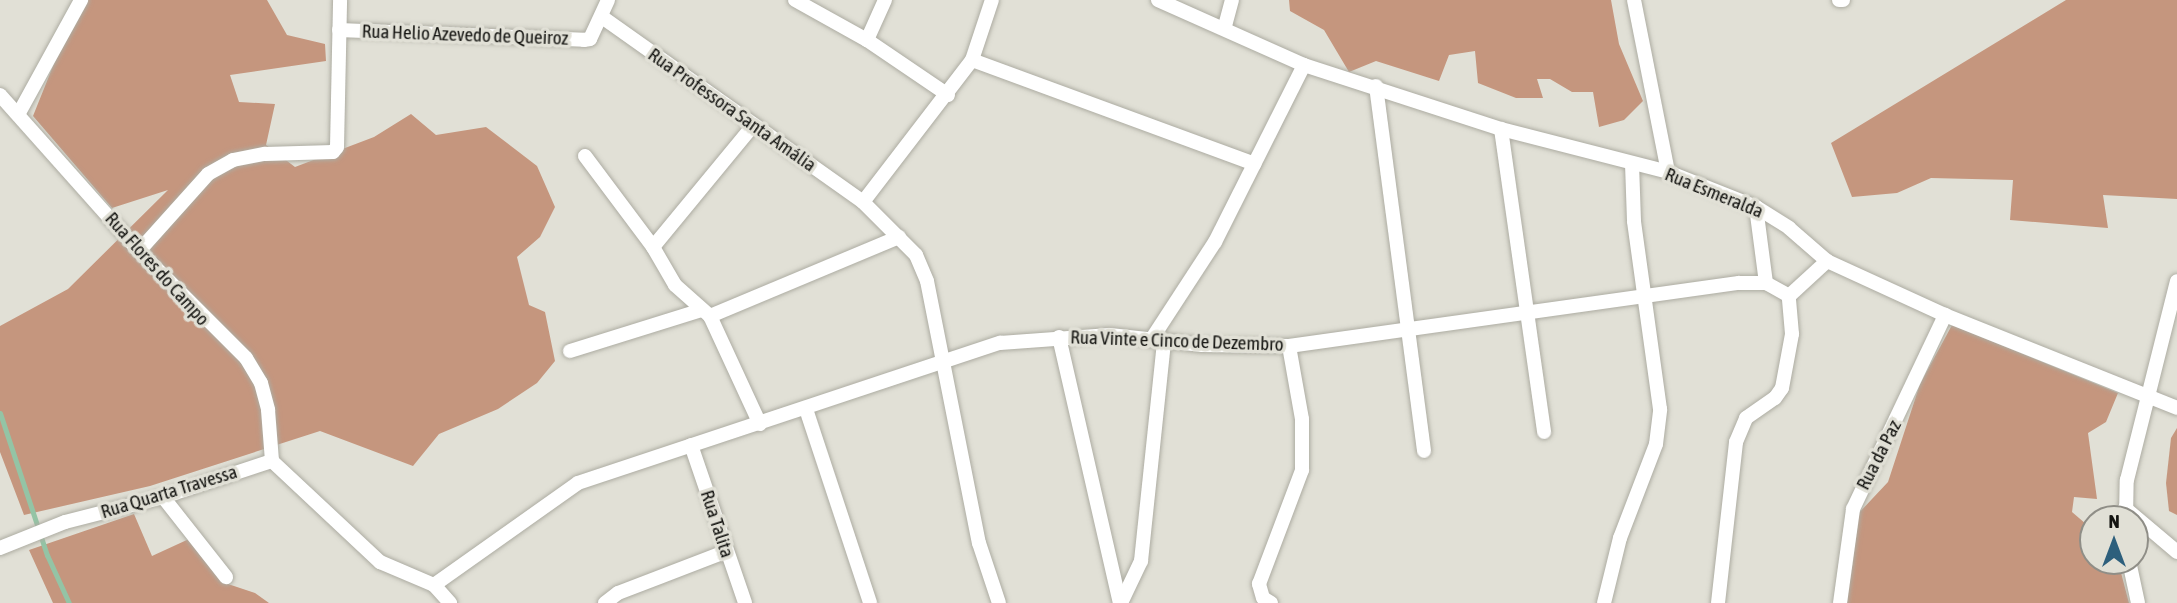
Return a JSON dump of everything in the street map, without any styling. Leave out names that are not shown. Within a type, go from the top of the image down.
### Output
[{"type":"street","points":[[19,113],[81,0]]},
{"type":"street","points":[[139,251],[208,174],[233,160],[265,153],[333,152],[339,136],[340,0]]},
{"type":"street","name":"Rua Helio Azevedo de Queiroz","points":[[339,30],[584,40],[590,39],[608,0]]},
{"type":"street","points":[[795,0],[867,40],[948,95]]},
{"type":"street","points":[[867,40],[885,0]]},
{"type":"street","points":[[863,202],[948,95],[972,60],[992,0]]},
{"type":"street","name":"Rua Esmeralda","points":[[1158,0],[1225,26],[1304,65],[1376,86],[1501,129],[1632,165],[1668,172],[1756,207],[1789,228],[1827,261],[1945,315],[2148,394],[2177,408]]},
{"type":"street","points":[[1225,26],[1232,0]]},
{"type":"street","points":[[1634,0],[1668,172]]},
{"type":"street","name":"Rua Professora Santa Amália","points":[[602,18],[752,127],[863,202],[916,255],[927,281],[979,543],[999,603]]},
{"type":"street","points":[[972,60],[1254,164]]},
{"type":"street","points":[[1120,603],[1141,561],[1158,341],[1214,242],[1304,65]]},
{"type":"street","points":[[1376,86],[1424,452]]},
{"type":"street","name":"Rua Flores do Campo","points":[[0,95],[19,113],[139,251],[251,366],[261,383],[268,410],[272,461]]},
{"type":"street","points":[[653,247],[752,127]]},
{"type":"street","points":[[1501,129],[1544,432]]},
{"type":"street","points":[[584,156],[653,247],[675,285],[706,313],[760,424]]},
{"type":"street","points":[[1604,603],[1620,538],[1656,444],[1660,409],[1644,295],[1632,165]]},
{"type":"street","points":[[1756,207],[1766,283],[1789,296]]},
{"type":"street","points":[[570,351],[706,313],[899,237]]},
{"type":"street","points":[[1789,296],[1827,261]]},
{"type":"street","points":[[2127,505],[2148,394],[2177,281]]},
{"type":"street","name":"Rua Vinte e Cinco de Dezembro","points":[[434,585],[578,483],[1000,343],[1059,337],[1289,346],[1409,331],[1644,295],[1766,283]]},
{"type":"street","points":[[1718,603],[1736,442],[1746,418],[1775,398],[1782,388],[1792,334],[1789,296]]},
{"type":"street","name":"Rua da Paz","points":[[1840,603],[1853,509],[1945,315]]},
{"type":"street","points":[[1059,337],[1120,603]]},
{"type":"street","points":[[1271,603],[1263,598],[1259,584],[1302,470],[1302,419],[1289,346]]},
{"type":"street","points":[[806,409],[870,603]]},
{"type":"street","name":"Rua Talita","points":[[691,445],[725,552],[745,603]]},
{"type":"street","points":[[272,461],[380,562],[434,585],[450,603]]},
{"type":"street","name":"Rua Quarta Travessa","points":[[0,548],[65,522],[163,497],[272,461]]},
{"type":"street","points":[[163,497],[226,578]]},
{"type":"street","points":[[2149,532],[2177,552]]},
{"type":"street","points":[[605,603],[618,593],[725,552]]},
{"type":"street","points":[[2132,575],[2137,603]]},
{"type":"shaded area","points":[[86,0],[267,0],[287,35],[325,44],[326,61],[230,75],[239,102],[275,104],[266,145],[295,167],[374,137],[411,114],[436,135],[486,127],[537,166],[555,207],[540,237],[517,257],[529,305],[545,312],[555,361],[537,383],[498,409],[439,434],[413,466],[320,431],[150,486],[24,515],[0,452],[0,326],[68,289],[168,190],[112,208],[33,116],[61,46]]},
{"type":"shaded area","points":[[1289,0],[1611,0],[1619,44],[1643,101],[1624,120],[1599,127],[1593,92],[1572,92],[1550,79],[1537,79],[1543,98],[1516,98],[1478,83],[1475,51],[1449,55],[1439,81],[1376,61],[1349,72],[1324,30],[1290,11]]},
{"type":"shaded area","points":[[2066,0],[2177,0],[2177,199],[2103,195],[2108,228],[2010,220],[2013,180],[1931,178],[1897,193],[1852,197],[1831,143]]},
{"type":"shaded area","points":[[1952,325],[2118,393],[2106,422],[2088,433],[2097,499],[2074,497],[2072,512],[2079,518],[2079,575],[2122,575],[2129,603],[1847,603],[1856,516],[1888,482],[1920,384]]},
{"type":"shaded area","points":[[2177,428],[2177,515],[2169,511],[2166,483],[2171,438]]},
{"type":"shaded area","points":[[134,514],[152,556],[189,539],[225,583],[255,593],[269,603],[53,603],[29,550]]},
{"type":"waterway","points":[[0,413],[47,555],[69,603]]}]
